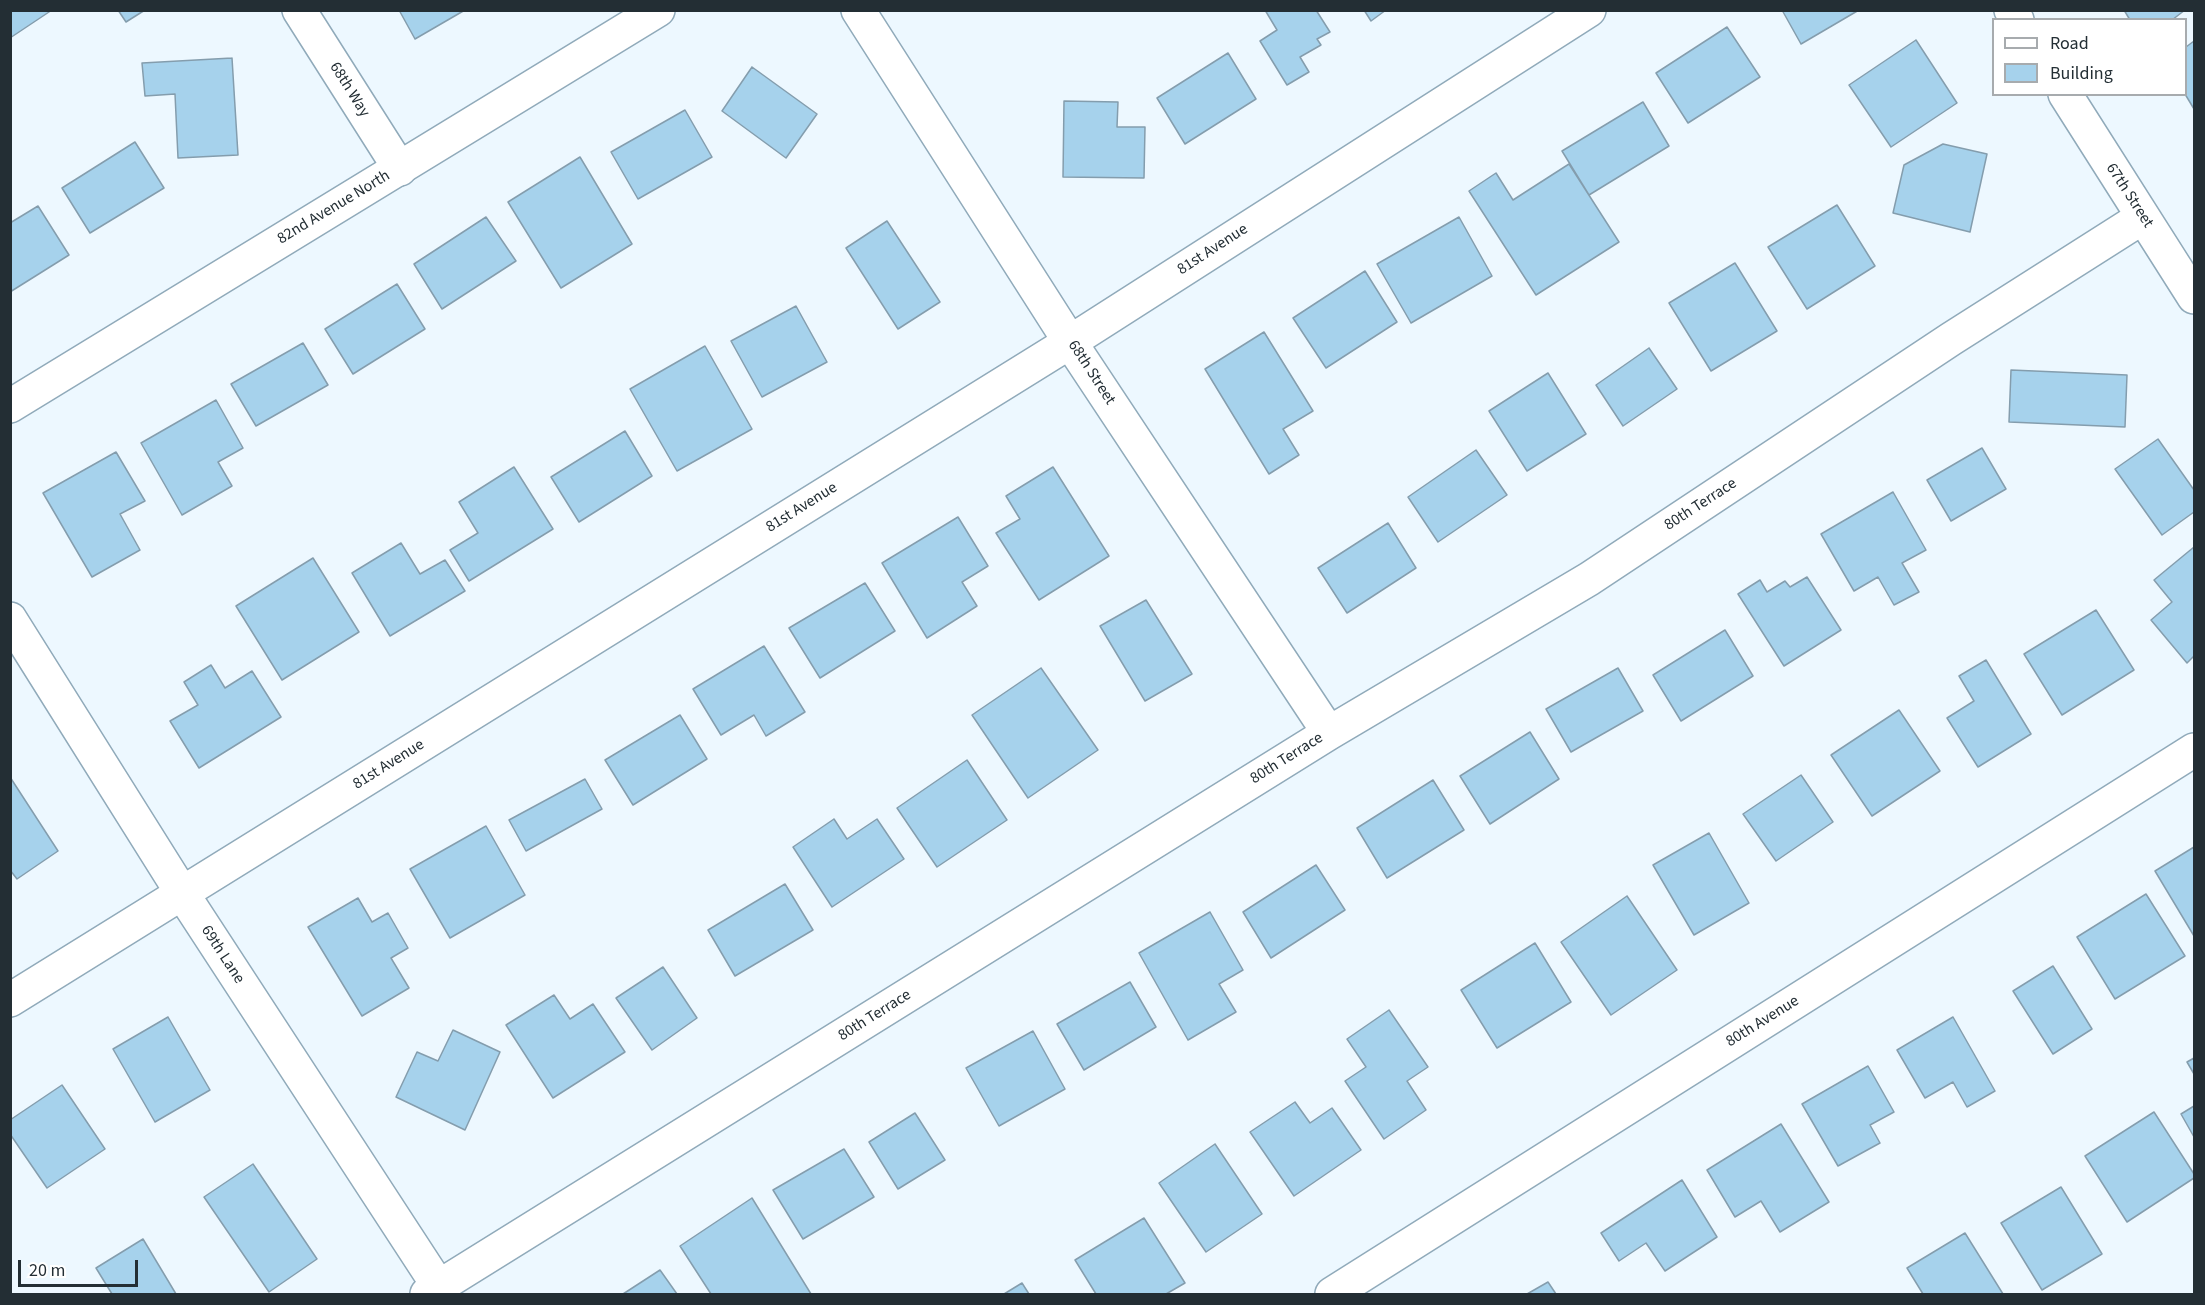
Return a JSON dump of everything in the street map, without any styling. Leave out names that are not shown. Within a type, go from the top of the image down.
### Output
[{"type":"street","name":"68th Way","points":[[299,10],[400,169]]},
{"type":"street","name":"82nd Avenue North","points":[[10,406],[658,10]]},
{"type":"street","name":"68th Street","points":[[858,10],[1070,342],[1329,733]]},
{"type":"street","name":"81st Avenue","points":[[10,1000],[1070,342],[1589,10]]},
{"type":"street","name":"67th Street","points":[[2066,96],[2194,297]]},
{"type":"street","name":"80th Terrace","points":[[433,1291],[1329,733],[1589,579],[1951,339],[2143,217]]},
{"type":"street","name":"69th Lane","points":[[10,619],[433,1291]]},
{"type":"street","name":"80th Avenue","points":[[1332,1294],[2194,750]]},
{"type":"building","points":[[10,10],[52,10],[10,38]]},
{"type":"building","points":[[118,10],[145,10],[126,22]]},
{"type":"building","points":[[399,10],[465,10],[415,39]]},
{"type":"building","points":[[1265,10],[1316,10],[1330,32],[1317,39],[1321,45],[1300,57],[1309,72],[1287,85],[1260,41],[1277,30]]},
{"type":"building","points":[[1364,10],[1386,10],[1371,21]]},
{"type":"building","points":[[1782,10],[1859,10],[1801,44]]},
{"type":"building","points":[[2124,10],[2185,10],[2175,18],[2129,18]]},
{"type":"building","points":[[1727,27],[1760,77],[1688,123],[1656,73]]},
{"type":"building","points":[[1916,40],[1957,103],[1891,147],[1849,85]]},
{"type":"building","points":[[2194,41],[2194,109],[2186,96],[2187,46]]},
{"type":"building","points":[[1228,53],[1256,99],[1185,144],[1157,98]]},
{"type":"building","points":[[232,58],[238,155],[178,158],[175,94],[145,96],[142,63]]},
{"type":"building","points":[[752,67],[817,114],[786,158],[722,111]]},
{"type":"building","points":[[1064,101],[1118,102],[1117,127],[1145,127],[1144,178],[1063,177]]},
{"type":"building","points":[[1643,102],[1669,146],[1589,195],[1562,151]]},
{"type":"building","points":[[685,110],[712,157],[638,199],[611,152]]},
{"type":"building","points":[[135,142],[164,188],[90,233],[62,188]]},
{"type":"building","points":[[1943,144],[1987,154],[1970,232],[1893,213],[1904,165]]},
{"type":"building","points":[[580,157],[632,244],[561,288],[508,202]]},
{"type":"building","points":[[1569,164],[1619,242],[1536,295],[1469,191],[1496,173],[1513,200]]},
{"type":"building","points":[[1837,205],[1875,266],[1807,309],[1768,247]]},
{"type":"building","points":[[38,206],[69,255],[10,292],[10,223]]},
{"type":"building","points":[[486,217],[516,261],[442,309],[414,264]]},
{"type":"building","points":[[1459,217],[1492,276],[1411,323],[1377,264]]},
{"type":"building","points":[[887,221],[940,302],[898,329],[846,248]]},
{"type":"building","points":[[1735,263],[1777,331],[1711,371],[1669,303]]},
{"type":"building","points":[[1365,271],[1397,322],[1326,368],[1293,318]]},
{"type":"building","points":[[397,284],[425,329],[353,374],[325,329]]},
{"type":"building","points":[[796,306],[827,362],[762,397],[731,341]]},
{"type":"building","points":[[1264,332],[1313,411],[1283,429],[1299,455],[1269,474],[1205,369]]},
{"type":"building","points":[[303,343],[328,385],[256,426],[231,384]]},
{"type":"building","points":[[705,346],[752,429],[677,471],[630,389]]},
{"type":"building","points":[[1649,348],[1677,389],[1623,426],[1596,385]]},
{"type":"building","points":[[2011,370],[2127,375],[2125,427],[2009,422]]},
{"type":"building","points":[[1548,373],[1586,434],[1527,471],[1489,411]]},
{"type":"building","points":[[216,400],[243,448],[218,462],[232,486],[182,515],[141,443]]},
{"type":"building","points":[[625,431],[652,476],[579,522],[551,477]]},
{"type":"building","points":[[2158,439],[2194,490],[2194,512],[2162,535],[2115,469]]},
{"type":"building","points":[[1982,448],[2006,489],[1951,521],[1927,480]]},
{"type":"building","points":[[1476,450],[1507,495],[1438,542],[1408,497]]},
{"type":"building","points":[[116,452],[145,501],[120,514],[140,550],[92,577],[43,493]]},
{"type":"building","points":[[514,467],[553,529],[469,581],[450,550],[478,533],[459,502]]},
{"type":"building","points":[[1053,467],[1109,556],[1039,600],[996,533],[1020,519],[1006,496]]},
{"type":"building","points":[[1893,492],[1926,550],[1902,563],[1919,592],[1894,605],[1878,577],[1854,591],[1821,534]]},
{"type":"building","points":[[958,517],[988,566],[962,582],[977,606],[927,638],[882,563]]},
{"type":"building","points":[[1388,523],[1416,568],[1347,613],[1318,568]]},
{"type":"building","points":[[401,543],[420,574],[445,560],[465,591],[390,636],[352,573]]},
{"type":"building","points":[[2194,547],[2194,656],[2187,663],[2151,620],[2172,602],[2154,580]]},
{"type":"building","points":[[313,558],[359,632],[282,680],[236,606]]},
{"type":"building","points":[[1807,577],[1841,630],[1784,666],[1738,594],[1760,580],[1767,592],[1785,581],[1790,587]]},
{"type":"building","points":[[865,583],[895,631],[820,678],[789,628]]},
{"type":"building","points":[[1146,600],[1192,674],[1145,701],[1100,626]]},
{"type":"building","points":[[2096,610],[2134,670],[2062,715],[2024,654]]},
{"type":"building","points":[[1725,630],[1753,676],[1681,721],[1653,675]]},
{"type":"building","points":[[764,646],[805,712],[766,736],[754,715],[721,735],[693,689]]},
{"type":"building","points":[[1986,660],[2031,734],[1978,767],[1947,718],[1974,701],[1959,676]]},
{"type":"building","points":[[211,665],[225,688],[252,671],[281,717],[199,768],[170,721],[198,705],[184,682]]},
{"type":"building","points":[[1041,668],[1098,750],[1028,798],[972,715]]},
{"type":"building","points":[[1618,668],[1643,711],[1571,752],[1546,709]]},
{"type":"building","points":[[1899,710],[1940,771],[1872,816],[1831,755]]},
{"type":"building","points":[[680,715],[707,759],[633,805],[605,760]]},
{"type":"building","points":[[1530,732],[1559,779],[1490,824],[1460,776]]},
{"type":"building","points":[[967,760],[1007,820],[937,867],[897,808]]},
{"type":"building","points":[[1801,775],[1833,822],[1776,861],[1743,814]]},
{"type":"building","points":[[10,777],[58,851],[17,879],[10,870]]},
{"type":"building","points":[[585,779],[602,809],[526,851],[509,820]]},
{"type":"building","points":[[1433,780],[1464,830],[1387,878],[1357,828]]},
{"type":"building","points":[[834,819],[847,839],[877,819],[904,859],[832,907],[793,847]]},
{"type":"building","points":[[486,826],[525,895],[450,938],[410,869]]},
{"type":"building","points":[[1709,833],[1749,903],[1694,935],[1653,865]]},
{"type":"building","points":[[2194,847],[2194,936],[2155,871]]},
{"type":"building","points":[[1316,865],[1345,910],[1271,958],[1243,912]]},
{"type":"building","points":[[785,884],[813,930],[735,976],[708,930]]},
{"type":"building","points":[[2146,894],[2185,956],[2115,999],[2077,937]]},
{"type":"building","points":[[1627,896],[1677,970],[1611,1015],[1561,942]]},
{"type":"building","points":[[358,898],[372,922],[388,913],[408,948],[391,958],[409,988],[362,1016],[308,927]]},
{"type":"building","points":[[1210,912],[1243,970],[1219,984],[1236,1012],[1188,1040],[1139,953]]},
{"type":"building","points":[[1535,943],[1571,1002],[1497,1048],[1461,990]]},
{"type":"building","points":[[2053,966],[2092,1029],[2053,1054],[2013,991]]},
{"type":"building","points":[[663,967],[697,1018],[652,1050],[616,998]]},
{"type":"building","points":[[1130,982],[1156,1027],[1084,1070],[1057,1024]]},
{"type":"building","points":[[554,995],[570,1019],[593,1004],[625,1052],[553,1098],[506,1025]]},
{"type":"building","points":[[1389,1010],[1428,1067],[1407,1081],[1426,1110],[1384,1139],[1345,1081],[1366,1067],[1347,1039]]},
{"type":"building","points":[[168,1017],[210,1090],[155,1122],[113,1049]]},
{"type":"building","points":[[1953,1017],[1995,1091],[1967,1107],[1953,1082],[1925,1098],[1897,1050]]},
{"type":"building","points":[[453,1030],[500,1052],[465,1130],[396,1097],[417,1052],[438,1061]]},
{"type":"building","points":[[1033,1031],[1065,1089],[999,1126],[966,1068]]},
{"type":"building","points":[[2194,1058],[2194,1074],[2187,1062]]},
{"type":"building","points":[[1868,1066],[1894,1112],[1870,1125],[1880,1143],[1838,1166],[1802,1104]]},
{"type":"building","points":[[62,1085],[105,1149],[47,1188],[10,1134],[10,1120]]},
{"type":"building","points":[[1295,1102],[1310,1123],[1332,1108],[1361,1150],[1294,1196],[1250,1132]]},
{"type":"building","points":[[2194,1106],[2194,1137],[2181,1114]]},
{"type":"building","points":[[2154,1112],[2194,1174],[2194,1178],[2127,1222],[2085,1156]]},
{"type":"building","points":[[915,1113],[945,1160],[898,1189],[869,1142]]},
{"type":"building","points":[[1781,1124],[1829,1202],[1780,1232],[1761,1201],[1735,1217],[1707,1170]]},
{"type":"building","points":[[1215,1144],[1262,1214],[1206,1252],[1159,1183]]},
{"type":"building","points":[[844,1149],[874,1197],[803,1239],[773,1190]]},
{"type":"building","points":[[253,1164],[317,1259],[269,1292],[204,1197]]},
{"type":"building","points":[[1682,1180],[1717,1237],[1665,1271],[1646,1243],[1619,1261],[1601,1233]]},
{"type":"building","points":[[2061,1187],[2102,1254],[2042,1290],[2001,1223]]},
{"type":"building","points":[[752,1198],[811,1294],[711,1294],[680,1246]]},
{"type":"building","points":[[1144,1218],[1185,1283],[1166,1294],[1096,1294],[1075,1260]]},
{"type":"building","points":[[1965,1233],[2003,1294],[1923,1294],[1907,1268]]},
{"type":"building","points":[[143,1239],[176,1294],[112,1294],[96,1268]]},
{"type":"building","points":[[660,1270],[677,1294],[623,1294]]},
{"type":"building","points":[[1548,1282],[1556,1294],[1527,1294]]},
{"type":"building","points":[[1022,1283],[1029,1294],[1004,1294]]}]
